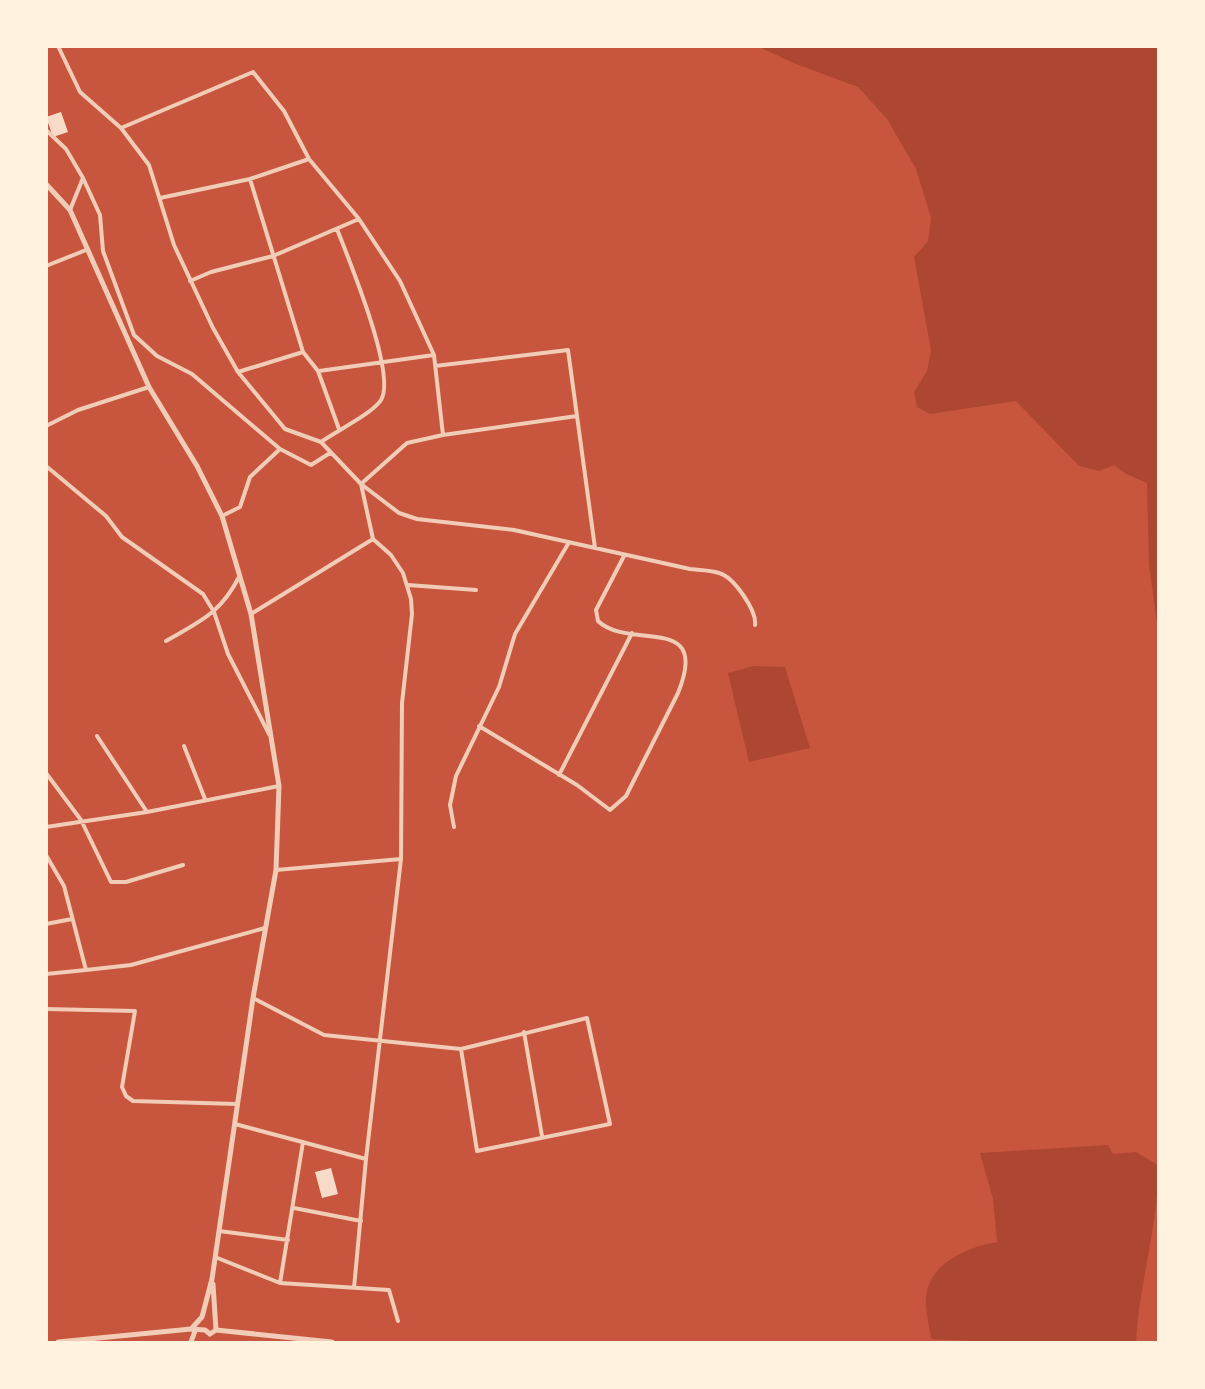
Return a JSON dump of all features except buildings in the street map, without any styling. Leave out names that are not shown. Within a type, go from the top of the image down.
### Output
[{"type":"street","points":[[58,46],[80,92],[121,128],[149,165],[174,245],[190,281],[238,372],[285,429],[321,442],[361,484],[407,516],[514,530],[624,556],[723,575],[736,586],[754,611],[754,625]]},
{"type":"street","points":[[121,128],[253,72],[284,111],[309,159],[359,219],[400,281],[434,355],[442,435]]},
{"type":"street","points":[[46,130],[66,149],[100,214],[103,251],[134,335],[157,356],[192,374],[279,449],[311,465],[330,453]]},
{"type":"street","points":[[160,198],[250,179],[309,159]]},
{"type":"street","points":[[70,210],[83,178]]},
{"type":"street","points":[[250,179],[303,352],[318,371],[339,429]]},
{"type":"street","points":[[46,184],[70,210],[148,387],[197,466],[222,516],[251,614],[279,786],[276,870],[253,998],[216,1257],[202,1317],[193,1330],[191,1342]]},
{"type":"street","points":[[190,281],[211,272],[273,256],[359,219]]},
{"type":"street","points":[[321,442],[380,402],[384,387],[381,362],[364,300],[337,229]]},
{"type":"street","points":[[46,266],[86,250]]},
{"type":"street","points":[[125,336],[134,335]]},
{"type":"street","points":[[435,366],[568,350],[595,548]]},
{"type":"street","points":[[238,372],[303,352]]},
{"type":"street","points":[[318,371],[434,355]]},
{"type":"street","points":[[46,426],[78,410],[148,387]]},
{"type":"street","points":[[361,484],[411,441],[577,416]]},
{"type":"street","points":[[222,516],[240,507],[250,477],[279,449]]},
{"type":"street","points":[[46,466],[106,516],[122,537],[203,594],[214,612],[228,654],[271,738]]},
{"type":"street","points":[[354,1288],[366,1159],[401,859],[402,703],[412,614],[408,585],[392,555],[373,539],[361,484]]},
{"type":"street","points":[[251,614],[373,539]]},
{"type":"street","points":[[454,826],[450,805],[456,776],[499,687],[520,623],[568,543]]},
{"type":"street","points":[[479,726],[587,791],[610,810],[626,796],[678,693],[685,664],[683,650],[675,642],[602,624],[596,616],[596,610],[624,556]]},
{"type":"street","points":[[166,641],[214,612],[228,599],[241,574]]},
{"type":"street","points":[[408,585],[476,590]]},
{"type":"street","points":[[559,775],[632,633]]},
{"type":"street","points":[[97,736],[147,812]]},
{"type":"street","points":[[184,746],[205,799]]},
{"type":"street","points":[[46,772],[81,820],[111,882],[126,882],[183,865]]},
{"type":"street","points":[[46,827],[147,812],[279,786]]},
{"type":"street","points":[[46,855],[64,886],[86,970]]},
{"type":"street","points":[[276,870],[401,859]]},
{"type":"street","points":[[46,924],[72,919]]},
{"type":"street","points":[[46,974],[131,964],[265,928]]},
{"type":"street","points":[[253,998],[324,1035],[461,1048],[587,1018],[609,1124],[477,1150],[461,1048]]},
{"type":"street","points":[[46,1010],[135,1011],[122,1087],[126,1096],[133,1101],[237,1104]]},
{"type":"street","points":[[524,1032],[542,1136]]},
{"type":"street","points":[[235,1124],[366,1159]]},
{"type":"street","points":[[280,1283],[303,1142]]},
{"type":"street","points":[[294,1208],[361,1221]]},
{"type":"street","points":[[219,1231],[288,1240]]},
{"type":"street","points":[[216,1257],[280,1283],[388,1290],[398,1321]]},
{"type":"street","points":[[212,1279],[216,1330]]},
{"type":"street","points":[[58,1342],[193,1330],[205,1330],[210,1334],[211,1342]]},
{"type":"street","points":[[210,1334],[216,1330],[332,1342]]},
{"type":"shaded area","points":[[759,47],[1158,47],[1158,631],[1149,565],[1147,483],[1126,474],[1114,465],[1099,471],[1079,466],[1016,401],[930,414],[917,407],[914,392],[927,371],[931,350],[914,257],[928,241],[931,218],[916,169],[887,119],[858,87],[796,64]]},
{"type":"shaded area","points":[[754,666],[785,667],[810,748],[749,762],[728,673]]},
{"type":"shaded area","points":[[1108,1145],[1113,1154],[1136,1152],[1158,1165],[1155,1210],[1136,1342],[993,1342],[931,1339],[926,1296],[935,1274],[943,1265],[963,1252],[997,1242],[993,1199],[980,1153]]}]
